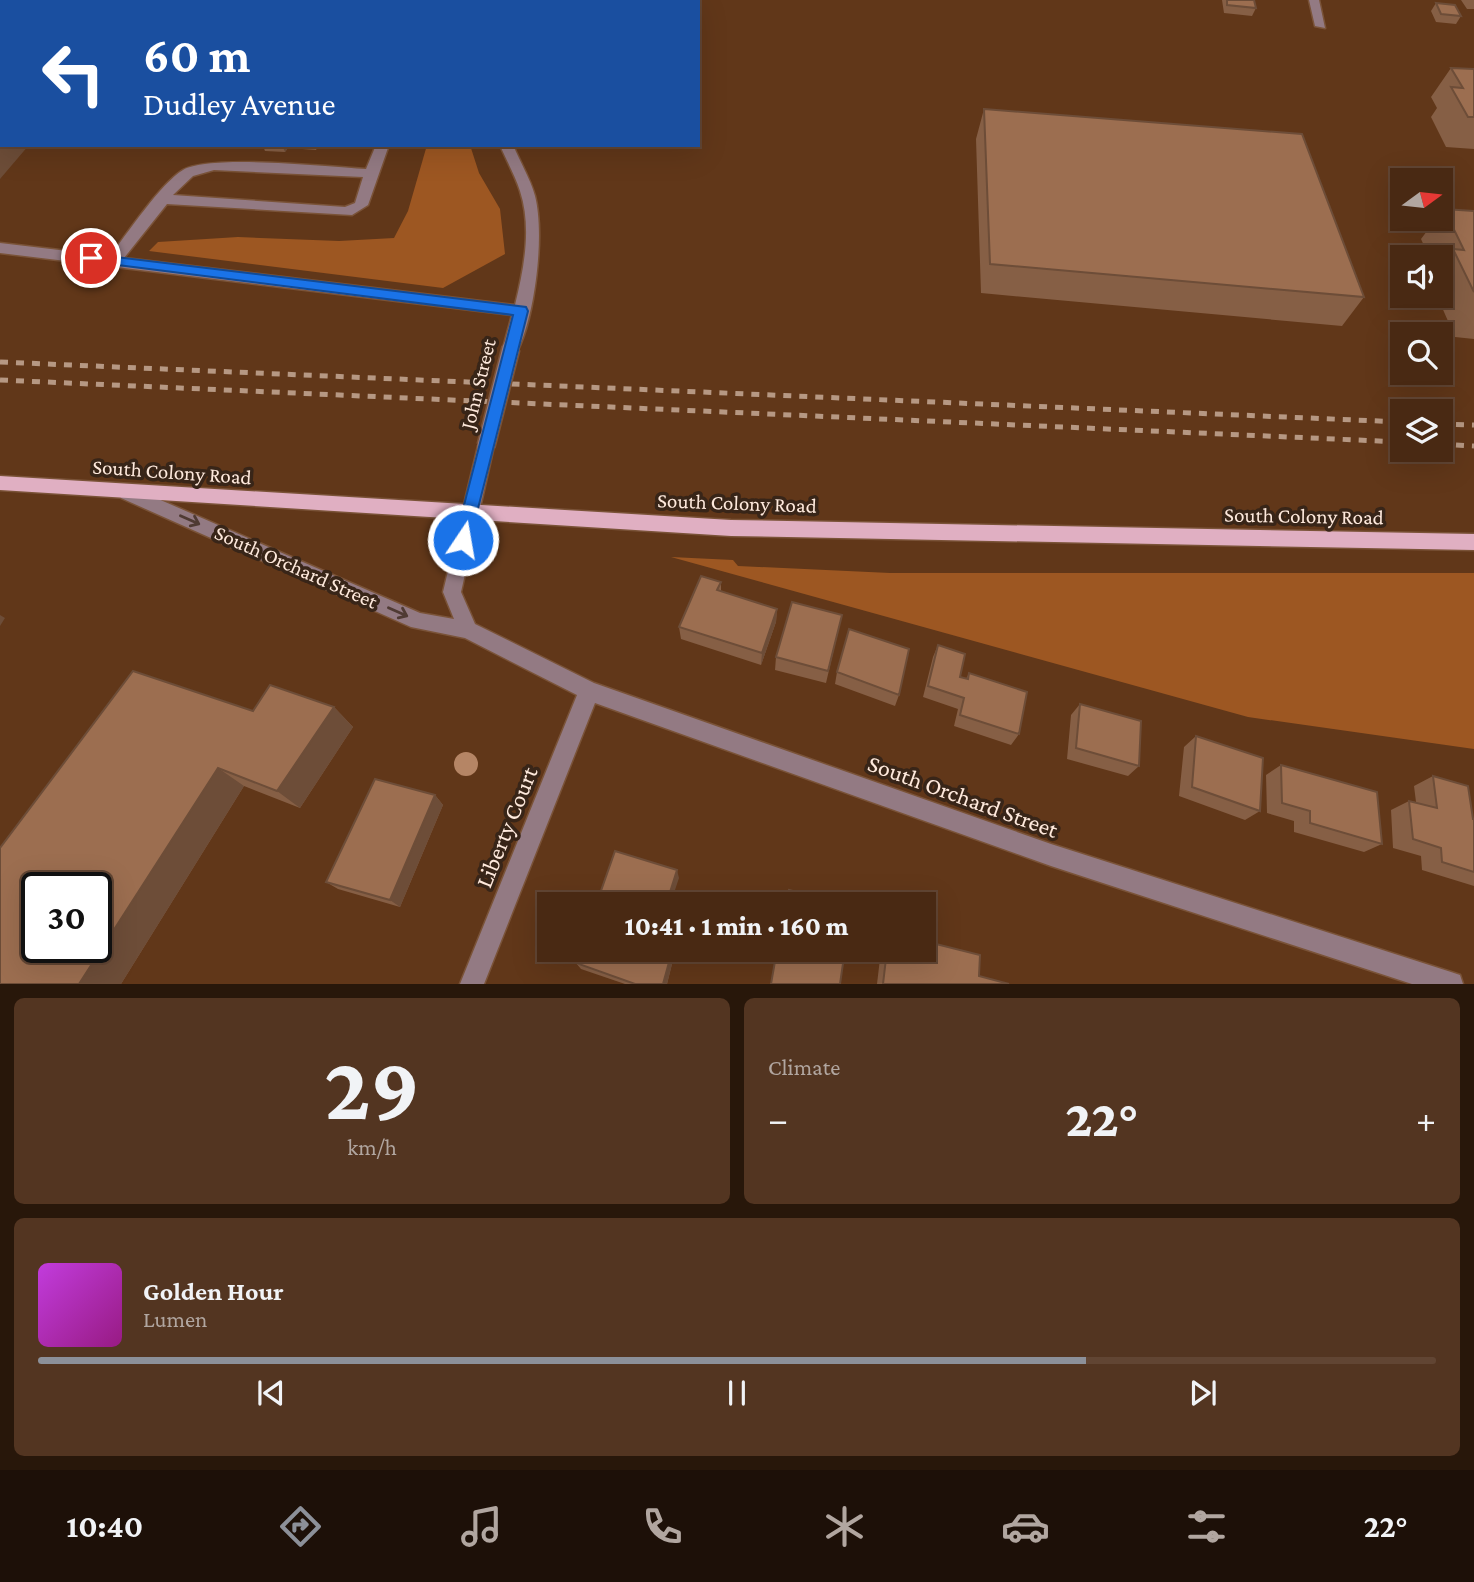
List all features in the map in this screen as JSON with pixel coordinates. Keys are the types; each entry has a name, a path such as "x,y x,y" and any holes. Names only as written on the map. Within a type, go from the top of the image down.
{"main road":[{"name":"South Colony Road","path":"0,483 127,493 731,528 1474,542"}],"street":[{"path":"1314,0 1321,26"},
{"path":"162,199 347,212 361,205 382,147"},
{"name":"John Street","path":"468,513 532,259 533,224 529,195 507,147"},
{"path":"114,261 162,199 188,173 214,166 371,173"},
{"path":"0,248 521,311"},
{"name":"South Orchard Street","path":"127,493 418,621 468,630 589,691 1051,855 1451,984"},
{"path":"468,513 452,592 468,630"},
{"name":"Liberty Court","path":"472,984 589,691"}],"shaded area":[{"path":"426,147 471,147 479,173 500,209 505,254 443,288 149,251 158,242 238,237 339,241 394,238 408,211"},
{"path":"671,557 733,560 738,566 890,573 1474,573 1474,749 1248,717"}],"building":[{"path":"1227,0 1254,0 1256,8 1227,5"},
{"path":"1436,3 1455,5 1461,16 1441,14"},
{"path":"1451,68 1474,69 1474,117 1468,117 1451,87 1463,88"},
{"path":"984,109 1302,134 1364,297 990,264"},
{"path":"1453,210 1474,211 1474,292 1453,249 1464,250 1453,227"},
{"path":"701,576 721,582 717,590 777,609 762,653 679,627"},
{"path":"792,602 842,615 828,671 776,657"},
{"path":"849,629 909,649 899,695 837,672"},
{"path":"938,645 965,654 960,677 968,679 969,673 1027,692 1019,734 960,715 964,698 928,686"},
{"path":"133,671 253,711 270,685 334,707 277,791 218,768 112,933 112,872 21,872 21,963 93,963 79,984 0,984 0,848"},
{"path":"1080,704 1141,721 1139,766 1076,748"},
{"path":"1196,736 1263,758 1260,811 1192,787"},
{"path":"1281,765 1377,792 1382,844 1310,823 1310,811 1282,803"},
{"path":"1433,776 1468,786 1474,819 1474,872 1442,862 1441,848 1413,839 1409,801 1437,808"},
{"path":"375,779 435,795 390,900 326,882"},
{"path":"615,851 677,870 670,892 601,892"},
{"path":"936,944 980,955 979,976 1009,984 883,984 886,962 936,962"},
{"path":"669,962 663,984 635,984 576,963"},
{"path":"775,962 843,962 840,984 771,984"}],"railway":[{"path":"0,362 1390,421"},
{"path":"0,380 1390,441"},
{"path":"1453,424 1474,425"},
{"path":"1453,445 1474,446"}],"route":[{"path":"91,258 521,311 463,540"}]}
